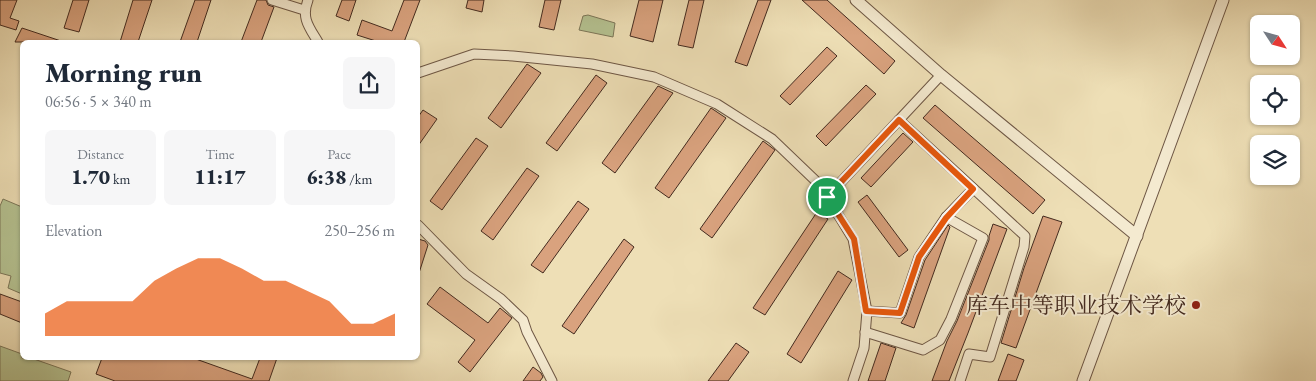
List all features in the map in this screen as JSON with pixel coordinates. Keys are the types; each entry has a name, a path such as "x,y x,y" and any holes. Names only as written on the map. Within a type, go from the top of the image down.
{"street":[{"path":"272,0 304,10"},
{"path":"308,0 304,10 307,24 317,40"},
{"path":"856,0 941,75 1137,236"},
{"path":"1083,381 1222,0"},
{"path":"420,71 474,54 592,64 654,77 717,104 772,139 820,185 854,239 866,311 864,348 853,381"},
{"path":"827,197 941,75"},
{"path":"899,120 1025,236 1024,248 990,357 969,354 960,381"},
{"path":"866,311 900,313 919,257 946,218 973,189"},
{"path":"865,332 923,350 940,340 951,319 983,238 946,218"},
{"path":"420,226 466,274 501,299 522,320 552,381"}],"green space":[{"path":"588,15 615,23 613,37 579,30 583,16"},
{"path":"3,199 20,206 20,293 8,288 11,276 0,273 0,206"},
{"path":"0,346 20,353 20,360 37,360 71,372 68,381 0,381"}],"building":[{"path":"0,0 17,0 10,18 19,21 16,30 0,25"},
{"path":"73,0 89,0 79,32 64,28"},
{"path":"133,0 152,0 139,40 121,40"},
{"path":"195,0 211,0 198,40 181,40"},
{"path":"257,0 266,0 268,5 274,7 262,40 242,40"},
{"path":"342,0 356,0 349,21 336,16"},
{"path":"404,0 420,0 405,40 373,40 357,35 362,20 392,31"},
{"path":"468,0 484,0 482,12 466,8"},
{"path":"545,0 561,0 554,30 539,27"},
{"path":"639,0 663,0 653,42 630,36"},
{"path":"689,0 704,0 693,48 678,45"},
{"path":"758,0 771,0 747,66 735,62"},
{"path":"802,0 827,0 895,61 884,74"},
{"path":"22,28 58,40 20,40 20,42 15,42"},
{"path":"827,47 837,56 790,105 780,96"},
{"path":"527,64 541,73 501,128 488,118"},
{"path":"596,75 607,83 557,151 546,143"},
{"path":"866,85 876,94 826,146 816,136"},
{"path":"658,86 673,93 615,173 602,163"},
{"path":"935,105 1045,200 1033,214 923,118"},
{"path":"711,108 726,118 669,198 655,188"},
{"path":"423,110 437,119 420,143 420,114"},
{"path":"903,133 913,142 871,187 861,178"},
{"path":"476,138 488,146 442,210 430,201"},
{"path":"763,141 775,150 712,238 700,229"},
{"path":"527,168 539,176 493,240 481,231"},
{"path":"867,195 908,250 899,257 858,202"},
{"path":"578,201 589,209 543,273 531,265"},
{"path":"817,212 828,219 765,315 753,308"},
{"path":"1043,216 1062,222 1016,348 1001,343 1024,268"},
{"path":"993,224 1007,229 968,333 949,381 932,381 989,240"},
{"path":"948,225 950,227 914,328 901,323 906,315 925,260"},
{"path":"624,239 634,247 574,334 562,326"},
{"path":"420,240 425,241 428,245 420,270"},
{"path":"838,271 852,280 801,363 787,354"},
{"path":"440,287 488,323 500,308 512,318 470,372 458,362 475,340 427,304"},
{"path":"0,294 20,301 20,322 0,314"},
{"path":"736,343 749,352 728,381 708,381"},
{"path":"881,343 896,348 885,381 868,381"},
{"path":"1008,354 1024,360 1016,381 998,381"},
{"path":"101,360 199,360 252,379 259,360 276,360 269,381 115,381 96,374"},
{"path":"533,367 543,377 540,381 523,381"}],"place":[{"name":"库车中等职业技术学校","path":"1196,305"}],"route":[{"path":"899,120 973,189 946,218 919,257 900,313 866,311 854,239 827,197 899,120"}]}
